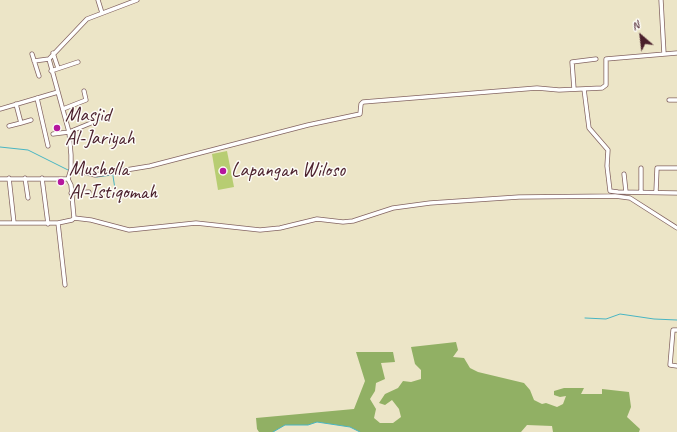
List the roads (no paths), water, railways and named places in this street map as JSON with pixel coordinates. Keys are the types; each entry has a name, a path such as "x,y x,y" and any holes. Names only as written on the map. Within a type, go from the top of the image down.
{"street":[{"path":"98,0 102,14"},
{"path":"74,218 70,183 68,179 71,169 69,132 51,71 49,59 53,53 84,22 137,0"},
{"path":"661,0 664,54"},
{"path":"53,53 58,68"},
{"path":"71,169 95,175 150,166 294,129 360,114 361,104 363,102 537,88 559,90 605,87 606,59 677,53"},
{"path":"32,54 39,76"},
{"path":"34,61 49,59"},
{"path":"574,89 572,62 596,59"},
{"path":"51,71 78,62"},
{"path":"584,89 589,128 608,150 607,166 610,189 612,192 677,193"},
{"path":"63,109 86,100 84,91"},
{"path":"0,108 58,92"},
{"path":"37,98 48,146"},
{"path":"669,100 677,100"},
{"path":"16,104 21,122"},
{"path":"9,126 31,120"},
{"path":"53,134 69,132 91,122"},
{"path":"641,168 641,192"},
{"path":"656,192 657,168 677,168"},
{"path":"624,174 626,192"},
{"path":"9,178 14,224"},
{"path":"25,178 28,198"},
{"path":"42,178 48,224"},
{"path":"0,179 68,179"},
{"path":"71,193 89,192"},
{"path":"0,223 48,224 72,220 74,218 91,220 129,230 196,223 260,230 280,228 316,219 343,222 353,221 402,206 435,202 519,197 615,196 630,198 677,228"},
{"path":"58,223 65,285"},
{"path":"677,330 674,330 670,365 677,366"}],"waterway":[{"path":"85,127 103,119"},
{"path":"71,134 72,141"},
{"path":"0,147 28,150 68,170"},
{"path":"74,172 97,177 126,173"},
{"path":"113,176 115,189"},
{"path":"585,318 606,319 620,314 654,319 677,320"},
{"path":"273,432 285,425 308,425 317,422 350,427 360,432"}],"place":[{"name":"Masjid Al-Jariyah","path":"57,128"},
{"name":"Lapangan Wiloso","path":"223,171"},
{"name":"Musholla Al-Istiqomah","path":"61,182"}]}
